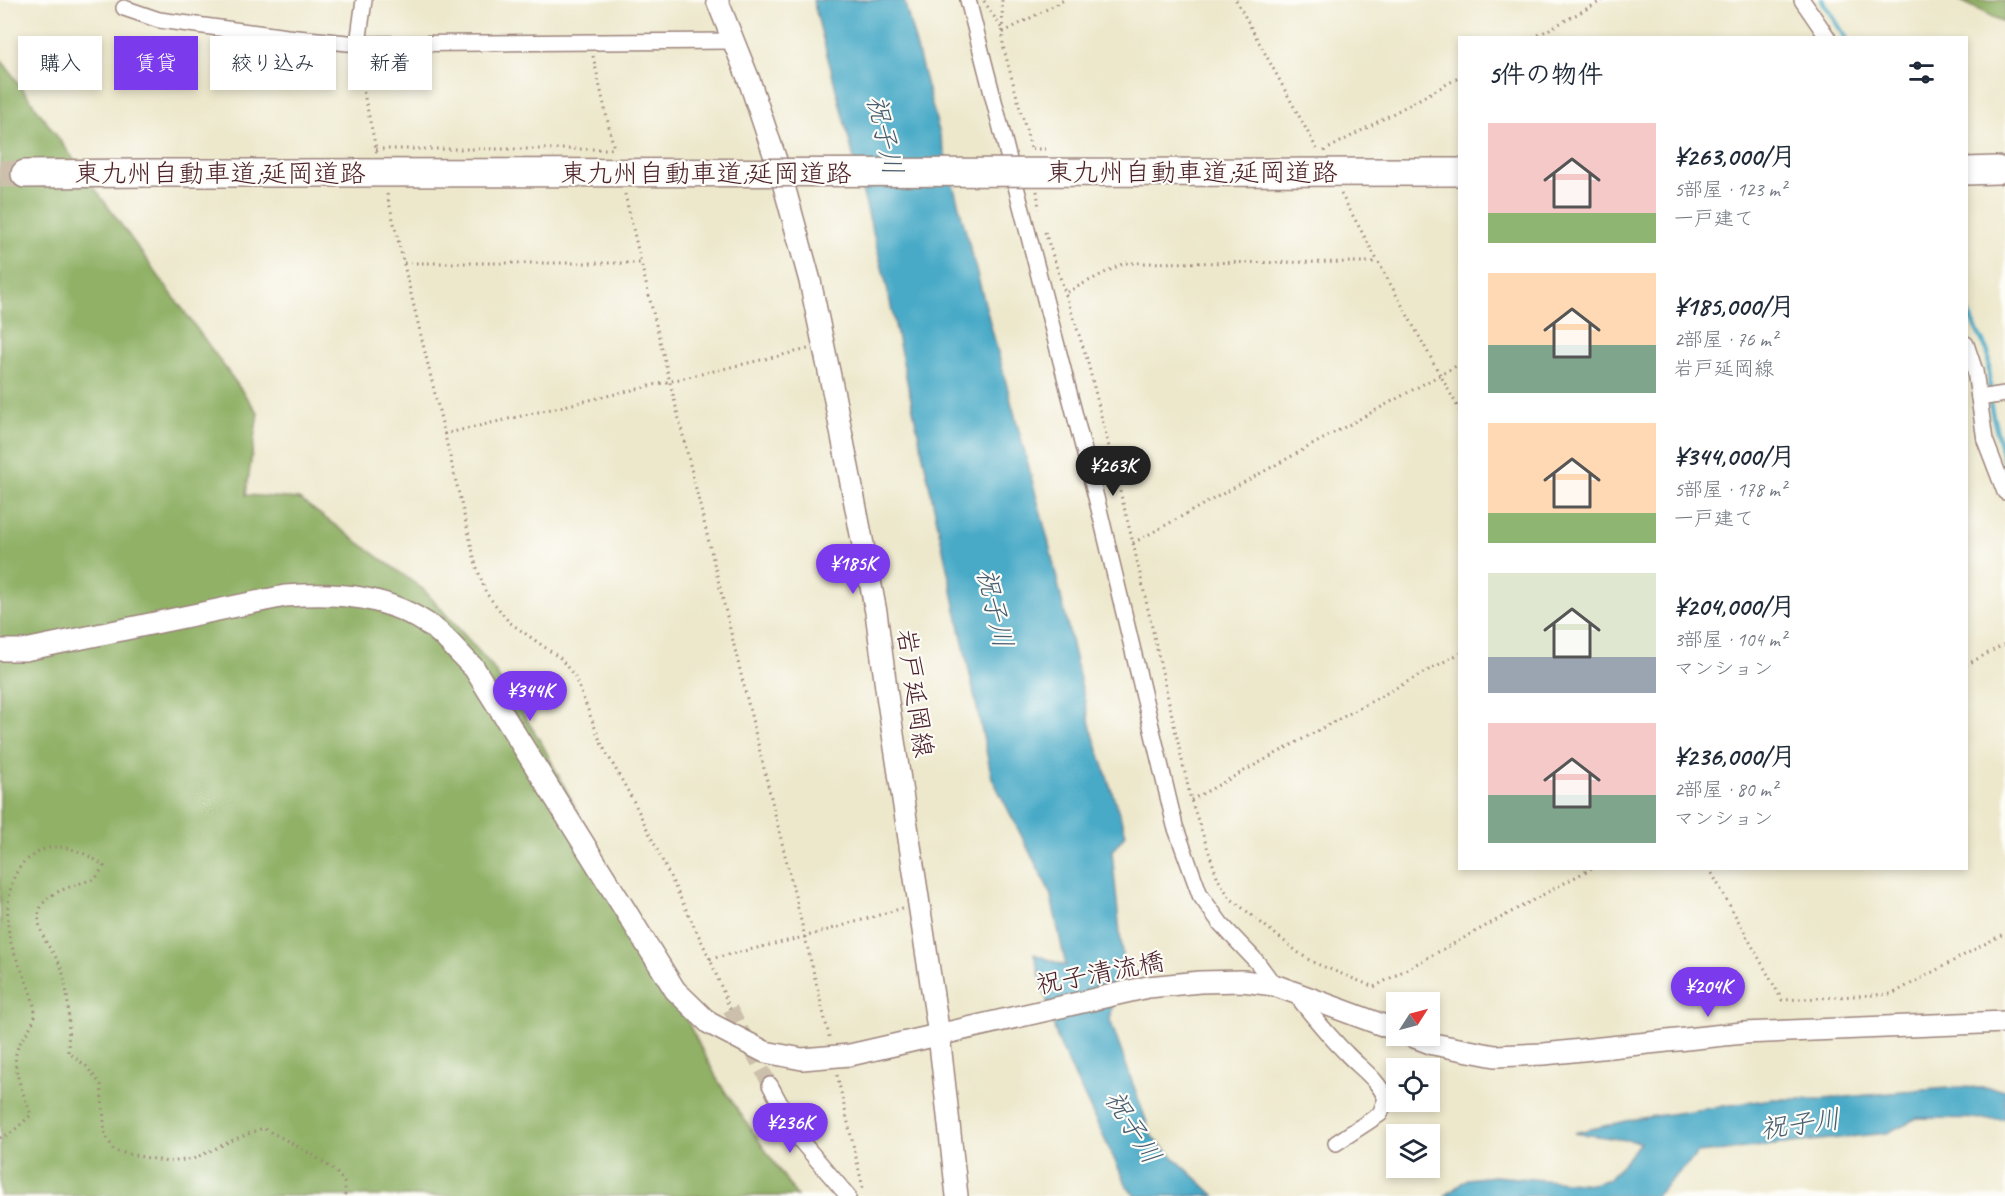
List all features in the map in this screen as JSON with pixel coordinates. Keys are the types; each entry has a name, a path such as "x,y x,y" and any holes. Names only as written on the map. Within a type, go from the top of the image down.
{"highway":[{"path":"1968,171 1996,170"},
{"name":"東九州自動車道;延岡道路","path":"25,174 1458,172"}],"street":[{"path":"356,36 364,0"},
{"name":"岩戸延岡線","path":"717,0 781,175 810,281 824,345 876,612 939,1035 957,1196"},
{"path":"969,0 1102,520 1175,826 1200,895 1221,924 1381,1087 1386,1099 1380,1114 1336,1143"},
{"path":"1802,0 1827,36"},
{"path":"124,8 159,20 287,37 348,42"},
{"path":"432,43 732,41"},
{"path":"1968,350 1975,371 1992,396 1985,440 2005,492"},
{"name":"祝子清流橋","path":"0,650 25,650 285,596 322,593 382,601 402,610 435,630 474,669 675,990 709,1023 765,1052 802,1059 850,1055 1148,987 1200,982 1243,981 1284,988 1386,1026"},
{"path":"1440,1045 1495,1056 1544,1054 1743,1034 2005,1022"},
{"path":"770,1085 800,1140 848,1196"}],"path":[{"path":"983,0 1004,32"},
{"path":"1002,0 1003,46 1032,149 1033,160"},
{"path":"1004,32 1064,0"},
{"path":"1537,36 1603,0"},
{"path":"1319,153 1458,78"},
{"path":"364,90 379,160"},
{"path":"376,149 614,149"},
{"path":"385,183 476,565 486,593 509,622 560,658 575,677 600,743 634,802 710,959 730,1009"},
{"path":"1036,183 1040,216"},
{"path":"1043,227 1087,359 1133,543 1191,800 1218,879 1230,898 1312,962 1374,987 1588,870"},
{"path":"1066,292 1124,263 1378,262"},
{"path":"404,263 641,263 830,1042"},
{"path":"444,434 824,345"},
{"path":"1133,543 1458,365"},
{"path":"1440,374 1458,407"},
{"path":"1968,664 2005,644"},
{"path":"1191,800 1458,654"},
{"path":"0,1138 10,1134 31,1115 17,1074 16,1052 36,1016 32,998 10,939 7,912 11,887 22,864 45,848 73,849 88,855 104,866 96,878 54,893 46,899 41,906 38,922 61,966 68,991 70,1010 68,1052 86,1066 101,1085 105,1133 114,1151 168,1162 194,1159 263,1128 312,1155 342,1178 346,1186 345,1196"},
{"path":"1710,870 1782,1000 1892,994 2005,933"},
{"path":"710,959 804,937 919,904"},
{"path":"836,1070 864,1194"}],"green space":[{"path":"1959,0 2005,0 2005,23"},
{"path":"0,58 18,83 18,90 23,90 258,413 246,495 299,499 424,590 491,665 541,742 720,1084 797,1196 0,1196"}],"water":[{"name":"祝子川","path":"813,0 904,0 1048,540 1091,728 1126,834 1112,851 1122,954 1110,1020 1152,1137 1215,1196 1135,1196 1127,1186 1058,1041 1034,954 1066,966 1050,892 992,778 886,283"},
{"name":"祝子川","path":"1959,1087 2005,1089 2005,1119 1917,1118 1887,1133 1698,1153 1656,1196 1445,1196 1467,1179 1494,1176 1592,1184 1609,1179 1641,1142 1574,1133 1635,1119 1772,1099 1823,1099"}],"waterway":[{"path":"1822,0 1845,36"},
{"path":"1968,313 1988,352 1991,408 2005,465"}],"tunnel":[{"path":"0,174 25,174"},
{"path":"730,1009 770,1085"}]}
